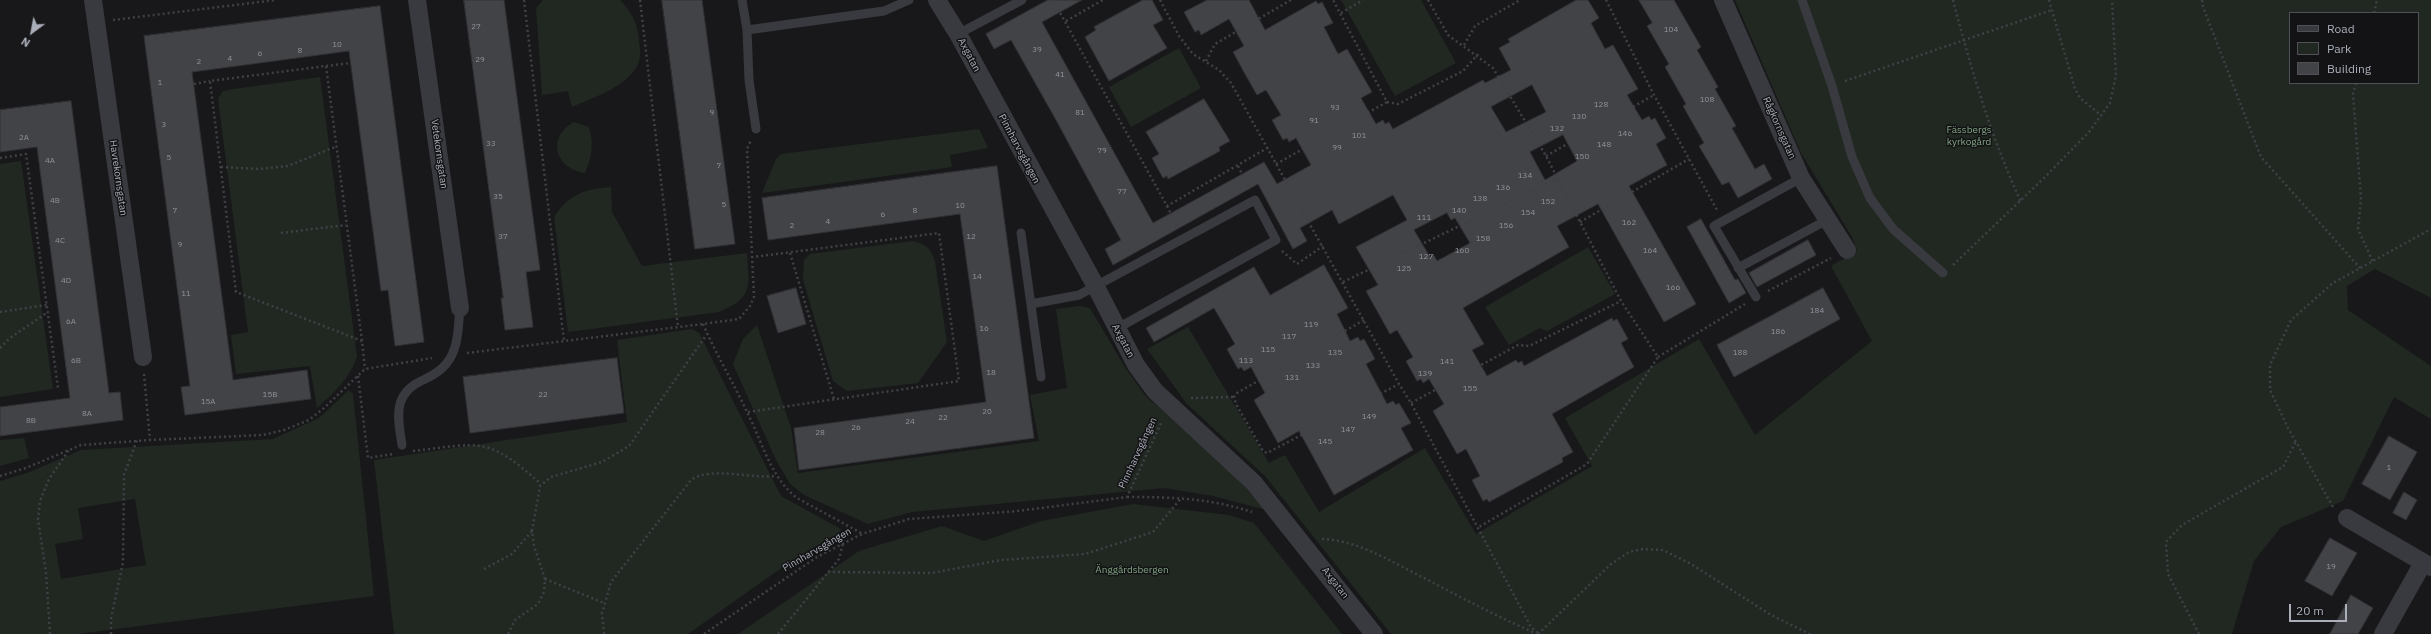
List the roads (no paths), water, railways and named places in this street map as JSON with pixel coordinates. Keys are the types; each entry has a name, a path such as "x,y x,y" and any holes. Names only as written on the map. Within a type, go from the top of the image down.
{"street":[{"name":"Havrekornsgatan","path":"93,0 143,357"},
{"name":"Vetekornsgatan","path":"417,0 460,308"},
{"name":"Axgatan","path":"937,0 958,34 1095,285 1116,329 1145,379 1168,412 1254,483 1300,538 1374,634"},
{"name":"Rågkornsgatan","path":"1723,0 1801,178 1847,250"},
{"path":"2347,518 2427,565 2383,634"}],"lane":[{"path":"742,0 746,30 749,80 756,129"},
{"path":"746,30 884,11 909,0"},
{"path":"958,34 1022,0"},
{"path":"1802,0 1832,86 1852,157 1870,198 1893,229 1943,273"},
{"path":"1756,297 1714,226 1801,178"},
{"path":"1031,304 1079,295 1255,200 1276,240 1116,329"},
{"path":"1738,268 1828,220"},
{"path":"1021,234 1041,377"},
{"path":"400,449 398,415 400,404 410,387 429,378 447,364 457,340 460,308"}],"park label":[{"name":"Fässbergs kyrkogård","path":"1969,136"},
{"name":"Änggårdsbergen","path":"1132,570"}]}
